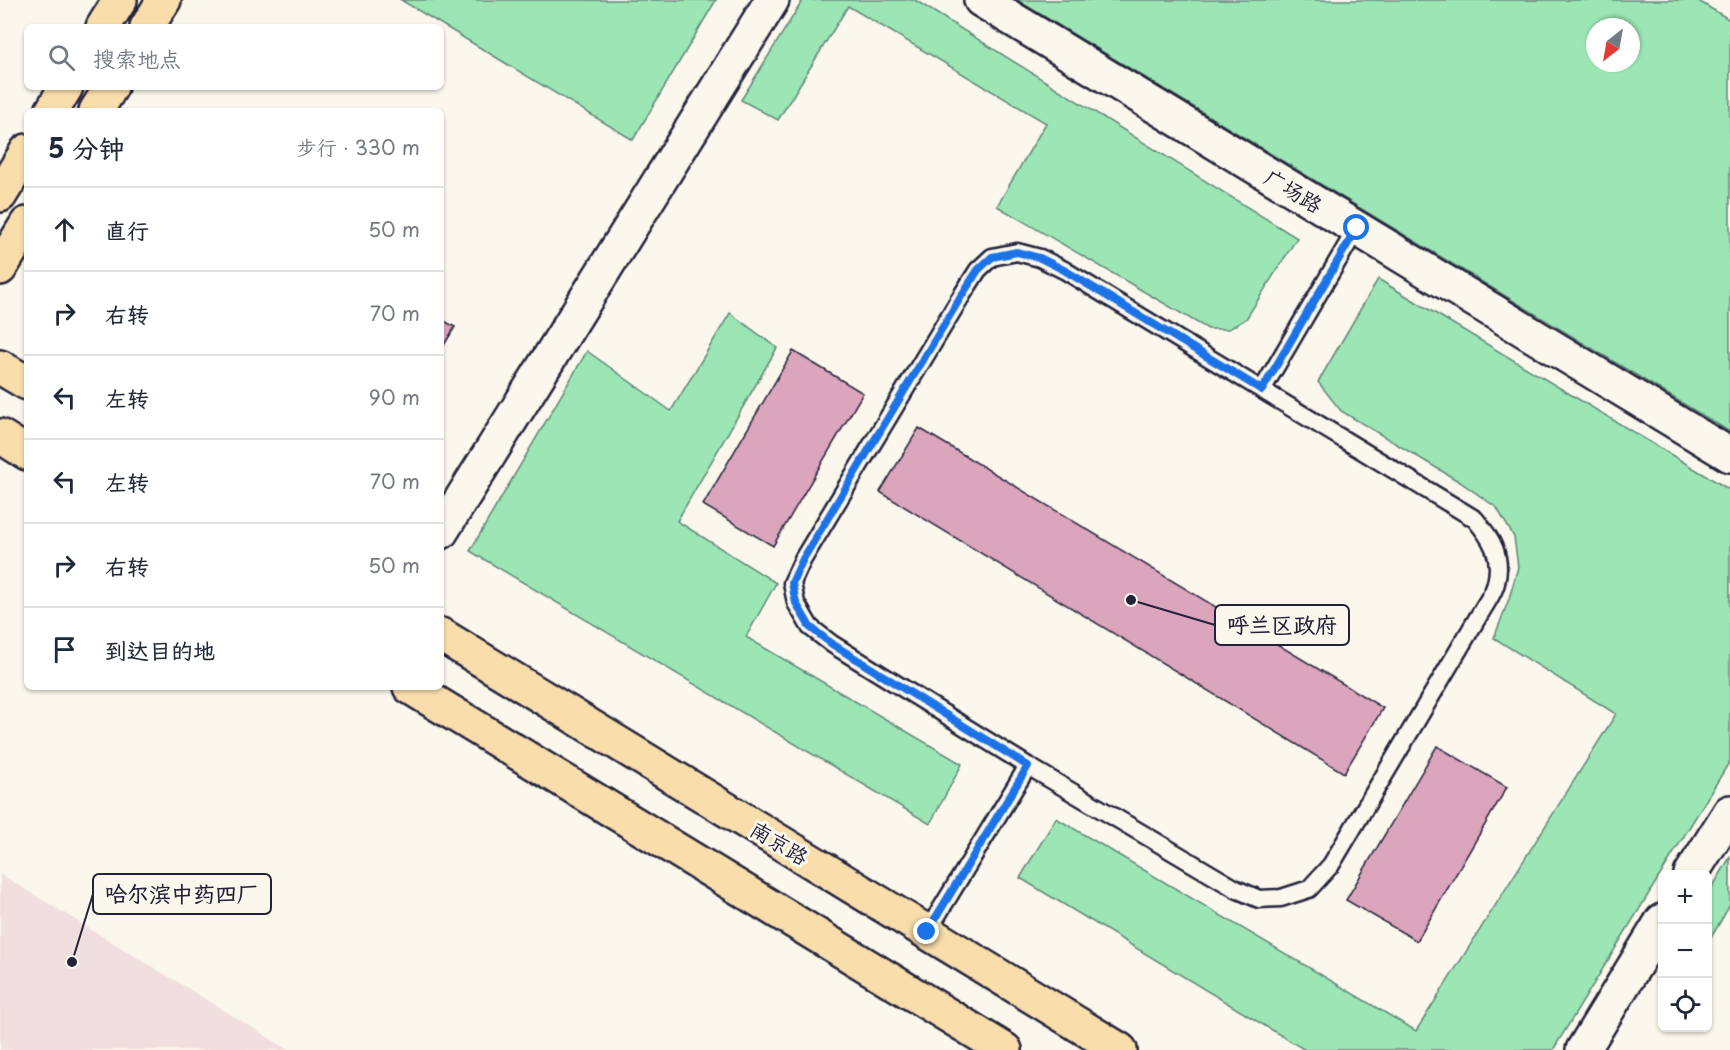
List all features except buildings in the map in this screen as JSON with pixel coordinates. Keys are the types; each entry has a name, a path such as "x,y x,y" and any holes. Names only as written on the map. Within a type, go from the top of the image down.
{"main road":[{"path":"105,24 120,0"},
{"path":"149,24 164,0"},
{"path":"54,108 64,90"},
{"path":"98,108 109,90"},
{"path":"0,195 24,156"},
{"path":"0,268 24,229"},
{"path":"0,367 24,381"},
{"path":"0,436 24,451"},
{"name":"南京路","path":"444,637 1119,1050"},
{"path":"415,690 1005,1050"}],"street":[{"path":"444,527 772,0"},
{"name":"广场路","path":"981,0 1730,455"},
{"path":"1694,870 1730,812"},
{"path":"1583,1050 1660,924"}],"lane":[{"path":"1262,390 1357,228"},
{"path":"1017,252 1040,258 1064,270 1475,519 1491,539 1498,561 1496,584 1331,865 1309,889 1281,898 1258,899 1236,889 1028,766 824,639 810,627 796,603 792,583 803,559 962,295 978,270 992,257 1017,252"},
{"path":"927,932 1028,766"}],"shaded area":[{"path":"0,874 289,1050 0,1050"}],"green space":[{"path":"401,0 716,0 633,140"},
{"path":"803,0 915,0 1297,238 1246,319 1229,329 1208,329 997,206 1046,123 848,6 778,120 741,100"},
{"path":"1017,0 1697,0 1730,20 1730,432"},
{"path":"1378,279 1730,490 1730,761 1663,870 1658,870 1658,879 1553,1050 1305,1050 1020,878 1056,818 1416,1031 1616,714 1494,638 1518,567 1514,537 1497,508 1460,482 1341,411 1318,382"},
{"path":"730,313 777,348 677,521 776,583 746,637 962,764 930,824 470,551 587,351 671,411"},
{"path":"1730,857 1730,905 1712,936 1712,924 1712,888"}],"place":[{"name":"呼兰区政府","path":"1131,600"},
{"name":"哈尔滨中药四厂","path":"72,962"}],"route":[{"path":"927,932 1028,766 832,644 810,627 796,603 792,583 803,559 962,295 978,270 992,257 1017,252 1040,258 1064,270 1262,390 1357,228"}]}
